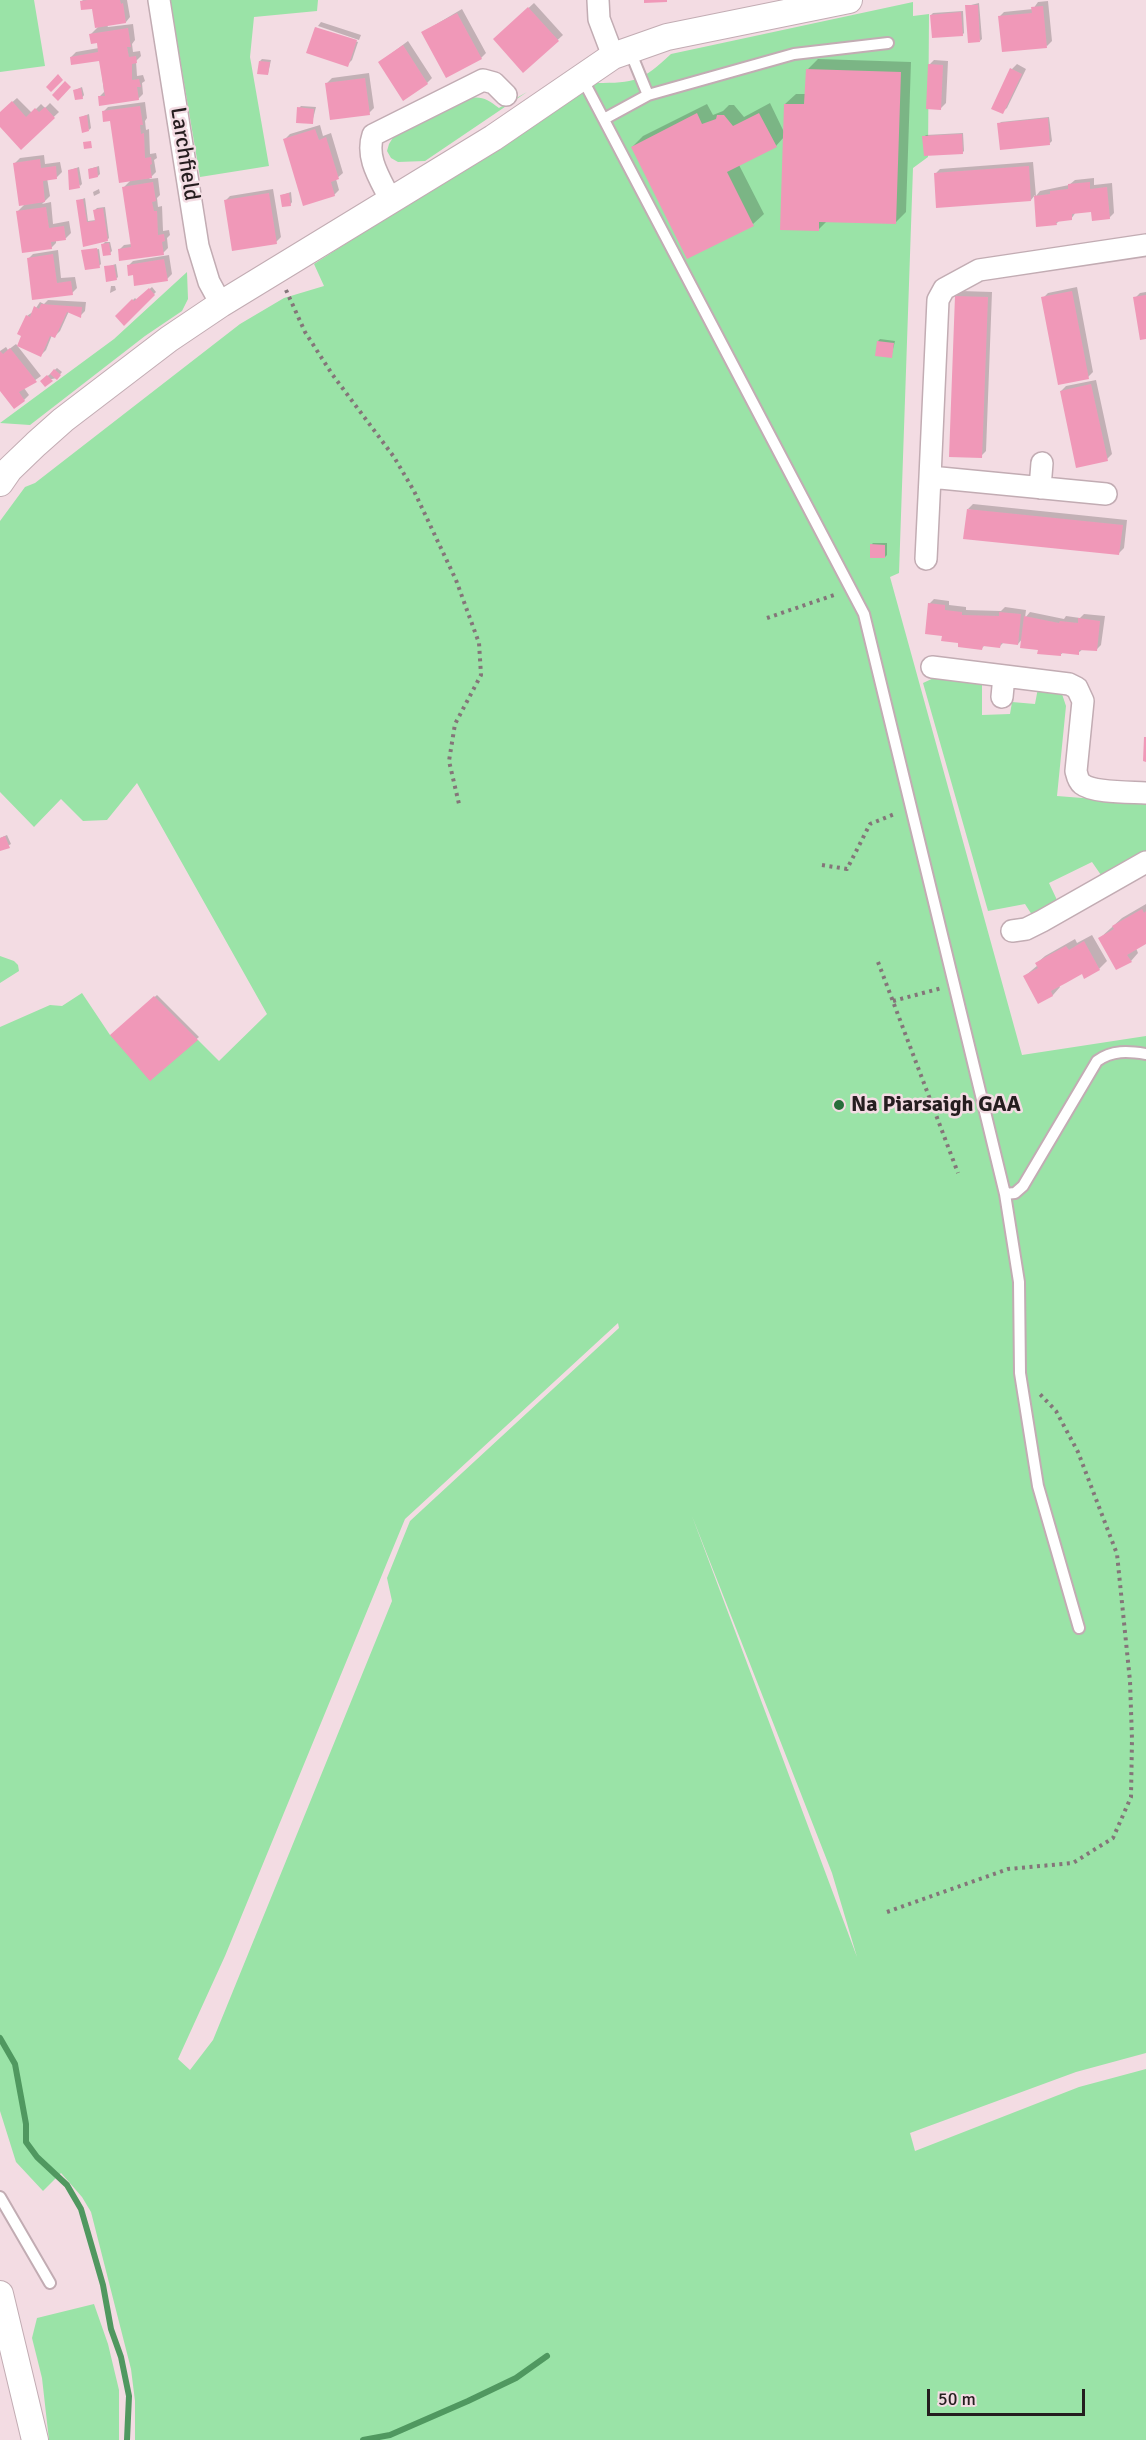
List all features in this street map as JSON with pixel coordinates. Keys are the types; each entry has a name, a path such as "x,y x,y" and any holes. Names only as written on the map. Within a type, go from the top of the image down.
{"street":[{"name":"Larchfield","path":"159,0 198,246 209,282 221,304"},
{"path":"598,0 599,19 621,53"},
{"path":"3,471 63,420 169,339 221,304 493,138 621,53 667,37 849,0"},
{"path":"391,201 370,157 373,135 483,80 494,83 506,95"},
{"path":"926,559 938,307 944,290 972,272 987,267 1146,245"},
{"path":"1040,488 1042,463"},
{"path":"930,477 1106,494"},
{"path":"932,667 1003,687 1069,684 1077,688 1083,701 1076,771 1078,779 1083,785 1094,789 1146,793"},
{"path":"1012,931 1026,929 1146,862"},
{"path":"0,2295 35,2440"}],"lane":[{"path":"604,119 648,95 794,54 888,42"},
{"path":"621,53 648,95"},
{"path":"582,78 864,614 952,986 1005,1194 1019,1282 1020,1373 1038,1486 1079,1628"},
{"path":"1005,1194 1015,1193 1023,1186 1097,1061 1106,1055 1123,1052 1146,1054"},
{"path":"0,2197 50,2283"}],"path":[{"path":"277,270 305,332 332,374 394,457 414,491 456,580 479,643 481,675 455,724 449,761 459,804"},
{"path":"767,618 852,590"},
{"path":"822,865 847,869 870,824 910,807"},
{"path":"878,962 958,1173"},
{"path":"893,1001 952,986"},
{"path":"887,1912 1008,1869 1073,1863 1113,1838 1131,1797 1130,1681 1117,1554 1078,1452 1056,1411 1020,1373"}],"green space":[{"path":"0,0 34,0 45,66 0,72"},
{"path":"170,0 318,0 317,11 254,17 250,57 269,166 200,177"},
{"path":"913,2 913,16 929,14 928,157 913,168 899,573 890,577 1022,1055 1146,1036 1146,2053 1076,2072 910,2133 915,2151 1079,2087 1146,2069 1146,2440 135,2440 135,2401 131,2369 91,2212 82,2197 61,2173 43,2191 16,2162 0,2111 0,1027 50,1005 62,1006 82,993 110,1035 198,1040 219,1061 267,1014 137,783 107,820 83,821 61,799 34,827 0,792 0,521 25,487 35,483 240,324 284,298 324,286 314,264 596,83 637,79 653,70 671,54","holes":["618,1323 619,1328 410,1521 387,1578 392,1601 213,2040 190,2070 178,2059 225,1956 405,1519","692,1516 832,1873 857,1957"]},
{"path":"527,92 425,161 398,162 391,158 387,151 394,136 466,99 476,97 484,99 499,108"},
{"path":"187,272 188,299 182,311 145,336 30,425 0,423 114,339"},
{"path":"938,676 982,682 982,715 1010,714 1012,702 1035,704 1038,688 1062,694 1066,706 1057,796 1146,803 1146,851 1101,875 1092,862 1049,883 1057,900 1032,915 1025,904 988,911 923,683"},
{"path":"0,956 14,961 19,971 0,983"},
{"path":"94,2304 108,2344 119,2390 119,2440 49,2440 42,2378 32,2338 37,2318"}],"building":[{"path":"120,0 121,4 123,3 126,23 95,28 92,9 81,10 80,1"},
{"path":"644,0 667,0 667,2 644,3"},
{"path":"965,5 978,5 980,42 968,43"},
{"path":"1043,6 1047,48 1002,52 998,16 1032,13 1031,7"},
{"path":"528,7 559,41 523,73 493,39"},
{"path":"961,12 963,36 932,38 930,15"},
{"path":"457,13 482,59 446,78 421,32"},
{"path":"315,27 357,40 348,67 306,53"},
{"path":"128,28 131,47 127,47 129,57 136,56 137,63 132,64 132,80 139,79 141,87 137,87 139,100 99,106 98,96 105,96 99,61 71,65 70,57 98,52 97,43 91,44 89,34"},
{"path":"403,45 428,84 403,101 378,62"},
{"path":"259,61 270,62 268,75 257,74"},
{"path":"928,64 943,65 941,110 926,109"},
{"path":"1010,68 1022,74 1003,114 991,109"},
{"path":"806,69 901,72 896,224 819,222 819,231 780,230 784,104 804,104"},
{"path":"58,74 63,80 51,92 46,87"},
{"path":"365,78 370,115 330,120 325,83"},
{"path":"65,81 71,87 58,101 52,95"},
{"path":"81,88 83,99 75,100 73,90"},
{"path":"12,101 26,117 35,108 39,112 45,107 55,118 21,150 0,127 0,112"},
{"path":"140,106 143,125 140,125 141,134 144,133 145,158 151,157 152,178 119,183 110,121 103,122 102,111"},
{"path":"297,107 314,109 313,124 296,123"},
{"path":"697,113 702,124 716,119 717,115 724,115 733,126 759,113 777,147 727,172 754,226 687,259 631,147"},
{"path":"87,115 89,131 82,133 79,117"},
{"path":"1048,118 1050,145 1000,150 997,123"},
{"path":"315,129 319,140 326,137 339,179 331,182 335,196 303,206 283,139"},
{"path":"962,134 963,154 924,156 922,136"},
{"path":"91,141 92,148 84,149 83,142"},
{"path":"40,159 41,168 56,166 57,179 43,181 45,202 19,206 13,163"},
{"path":"1029,166 1031,201 936,208 934,173"},
{"path":"97,167 98,177 89,179 88,169"},
{"path":"77,168 80,188 69,190 68,170"},
{"path":"153,182 156,201 152,202 154,211 157,211 158,235 164,234 165,241 162,242 164,255 119,261 118,249 131,247 122,187"},
{"path":"1090,182 1090,189 1107,187 1110,219 1092,221 1091,212 1072,214 1072,220 1056,222 1057,225 1036,227 1034,196 1068,189 1068,184"},
{"path":"269,193 277,244 232,251 224,200"},
{"path":"289,193 291,206 282,207 280,195"},
{"path":"83,199 87,222 95,221 93,210 103,208 108,241 83,247 76,200"},
{"path":"46,207 49,228 64,226 66,240 51,242 52,249 22,253 16,211"},
{"path":"109,243 111,255 103,256 101,244"},
{"path":"97,248 100,268 85,270 81,250"},
{"path":"53,254 57,283 71,281 73,295 32,300 27,258"},
{"path":"164,259 168,281 134,286 133,275 128,276 127,265"},
{"path":"114,265 117,280 106,282 104,266"},
{"path":"149,288 155,295 124,326 115,316 132,299 134,301"},
{"path":"1072,291 1089,379 1058,385 1041,297"},
{"path":"1146,295 1146,339 1140,340 1133,297"},
{"path":"955,296 988,297 982,458 949,457"},
{"path":"41,304 82,307 81,318 67,312 55,338 50,336 41,357 17,346 21,336 17,334 26,315 30,317 34,306 39,309"},
{"path":"877,341 894,343 892,358 875,356"},
{"path":"10,348 37,382 19,392 25,401 14,409 0,391 0,351 3,354"},
{"path":"54,369 61,375 57,380 50,374"},
{"path":"47,375 53,381 45,387 40,381"},
{"path":"1091,384 1108,461 1076,468 1060,391"},
{"path":"967,509 1123,525 1119,555 963,539"},
{"path":"870,544 885,545 885,558 870,558"},
{"path":"928,603 945,605 945,610 962,612 962,615 999,616 999,612 1021,614 1018,645 1001,643 1000,648 983,646 982,650 958,647 958,643 941,641 942,636 925,634"},
{"path":"1024,616 1059,623 1060,621 1078,623 1078,618 1100,621 1097,651 1079,650 1079,655 1061,653 1061,656 1037,654 1038,650 1020,648"},
{"path":"1144,737 1146,737 1146,762 1143,761"},
{"path":"5,836 10,848 0,851 0,838"},
{"path":"1142,909 1144,913 1146,911 1146,944 1127,955 1132,962 1116,970 1098,938 1114,929 1112,926"},
{"path":"1084,941 1100,970 1084,979 1082,974 1051,991 1053,996 1038,1004 1023,976 1038,968 1035,963 1066,946 1069,950"},
{"path":"154,996 198,1040 150,1081 110,1035"}],"waterway":[{"path":"0,2038 15,2064 26,2124 26,2142 37,2157 67,2185 81,2209 103,2285 111,2329 121,2357 129,2396 127,2440"},
{"path":"363,2440 390,2435 468,2401 516,2378 547,2356"}],"place":[{"name":"Na Piarsaigh GAA","path":"839,1105"}]}
